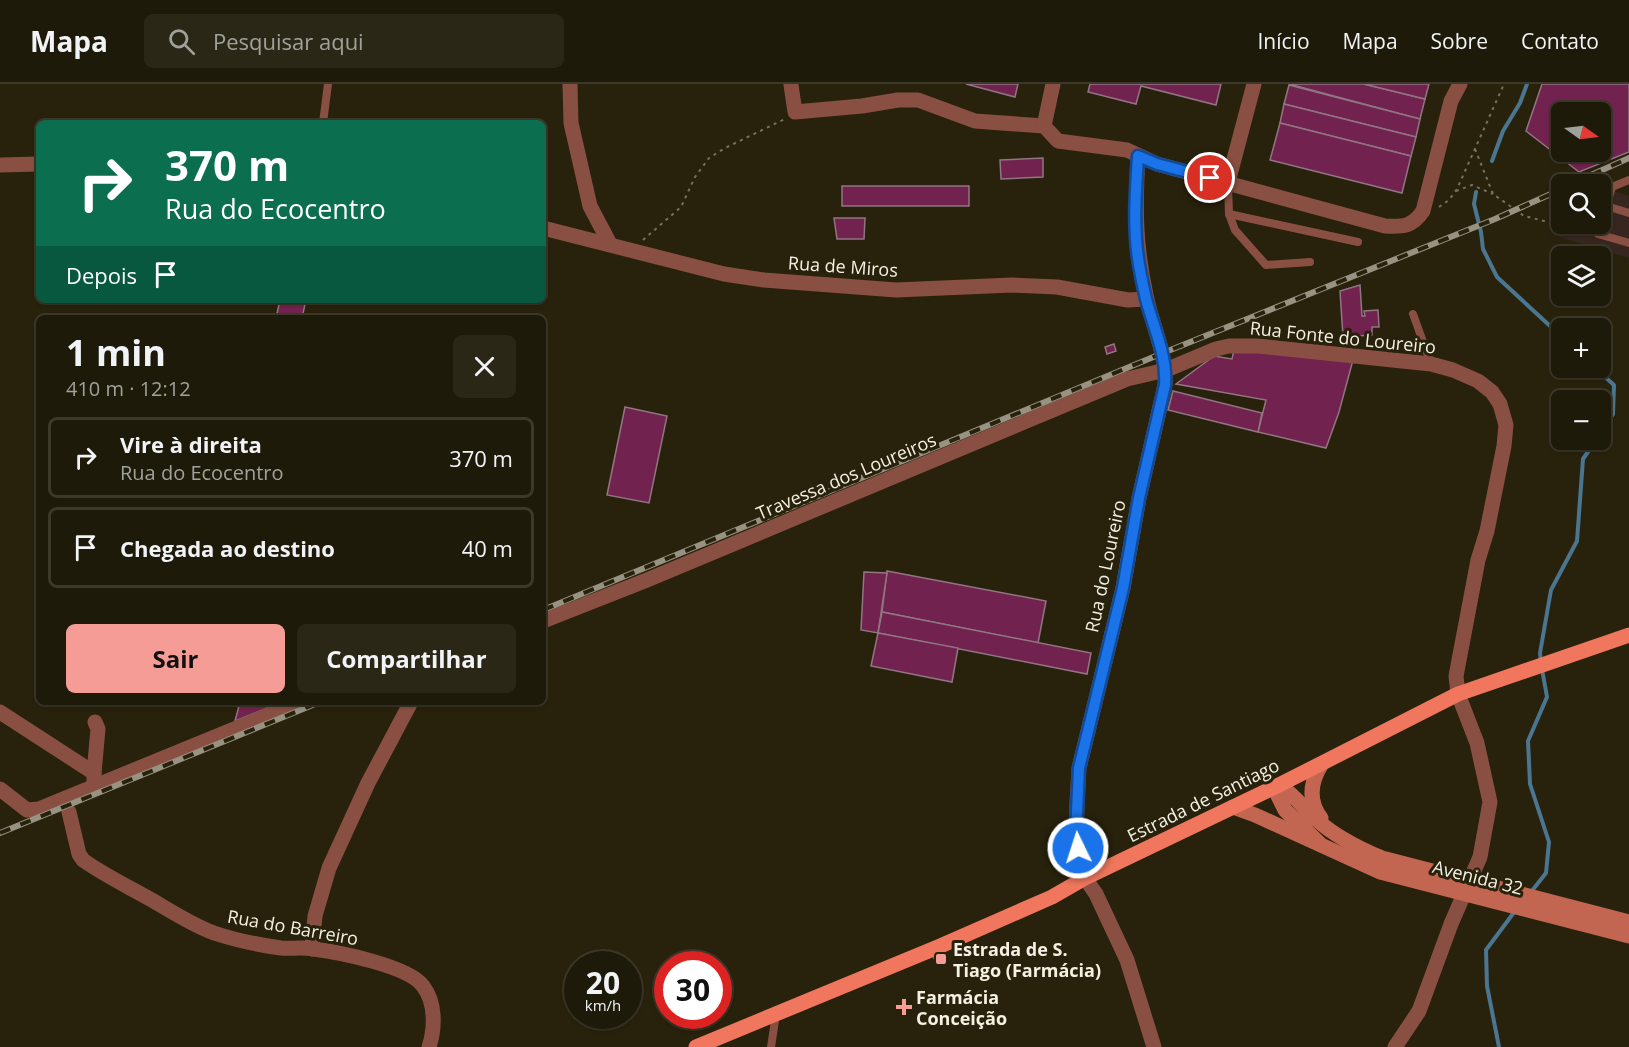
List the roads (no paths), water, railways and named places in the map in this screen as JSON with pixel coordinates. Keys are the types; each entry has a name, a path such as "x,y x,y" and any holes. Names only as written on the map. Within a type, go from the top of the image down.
{"main road":[{"name":"Estrada de Santiago","path":"696,1047 938,947 1052,897 1085,878 1321,765 1458,694 1629,635"},
{"name":"Avenida 32","path":"1321,765 1315,774 1311,790 1318,815 1333,832"},
{"name":"Avenida 32","path":"1279,785 1278,796 1285,810 1321,845"},
{"name":"Avenida 32","path":"1279,785 1294,796 1309,813 1356,847 1467,887 1484,899 1629,936"},
{"name":"Avenida 32","path":"1233,807 1380,872 1467,887 1497,888 1629,922"}],"street":[{"path":"570,84 571,123 590,206 610,244"},
{"path":"1044,126 1053,84"},
{"path":"1228,182 1254,84"},
{"path":"791,85 795,112 898,100 918,100 975,121 1044,126 1058,141 1127,150 1157,164 1385,226 1400,227 1416,222 1423,211 1451,101 1460,84"},
{"name":"Rua do Loureiro","path":"1138,156 1135,207 1137,245 1146,299 1166,370 1162,403 1139,498 1123,588 1079,768 1076,833 1080,863 1085,878 1096,894 1127,960 1154,1047"},
{"path":"0,165 36,164"},
{"name":"Rua de Miros","path":"546,229 724,274 764,280 896,290 1012,285 1057,286 1128,300 1146,299"},
{"name":"Rua Fonte do Loureiro","path":"1166,370 1216,349 1229,346 1258,346 1431,364 1453,370 1478,381 1492,392 1500,404 1506,425 1504,446 1487,531 1478,560 1456,676 1458,694"},
{"name":"Travessa dos Loureiros","path":"546,620 648,580 1127,379 1166,370"},
{"path":"1395,1047 1419,1011 1480,857 1490,802 1478,743 1458,694"},
{"path":"0,789 27,810 39,809 94,780 292,705"},
{"path":"312,949 315,916 329,868 368,783 409,705"},
{"path":"0,712 94,780"},
{"path":"94,723 98,729 94,780"},
{"name":"Rua do Barreiro","path":"69,812 79,854 83,860 213,932 282,948 312,949 374,962 404,971 414,977 423,984 432,1006 433,1021 429,1047"}],"lane":[{"path":"322,120 328,84"},
{"path":"1611,190 1612,187 1629,180"},
{"path":"1228,182 1228,214 1235,230 1266,265 1310,262"},
{"path":"1611,208 1629,213"},
{"path":"1228,214 1358,242"},
{"path":"1598,234 1629,243"},
{"path":"1413,314 1431,364"},
{"path":"771,1047 776,1014"}],"waterway":[{"path":"1492,161 1503,131 1520,103 1527,84"},
{"path":"1476,192 1474,204 1483,249 1497,277 1551,327"},
{"path":"1606,378 1614,385 1611,417"},
{"path":"1541,662 1540,653 1551,590 1577,541 1583,459 1589,450"},
{"path":"1531,892 1546,873 1549,842 1530,784 1528,741 1547,697 1542,669"},
{"path":"1499,1047 1487,986 1486,950 1515,911"}],"railway":[{"path":"1593,174 1629,158"},
{"path":"546,609 1163,353 1495,219 1551,194"},
{"path":"0,833 313,705"}],"place":[{"name":"Estrada de S. Tiago (Farmácia)","path":"941,959"},
{"name":"Farmácia Conceição","path":"904,1007"}]}
